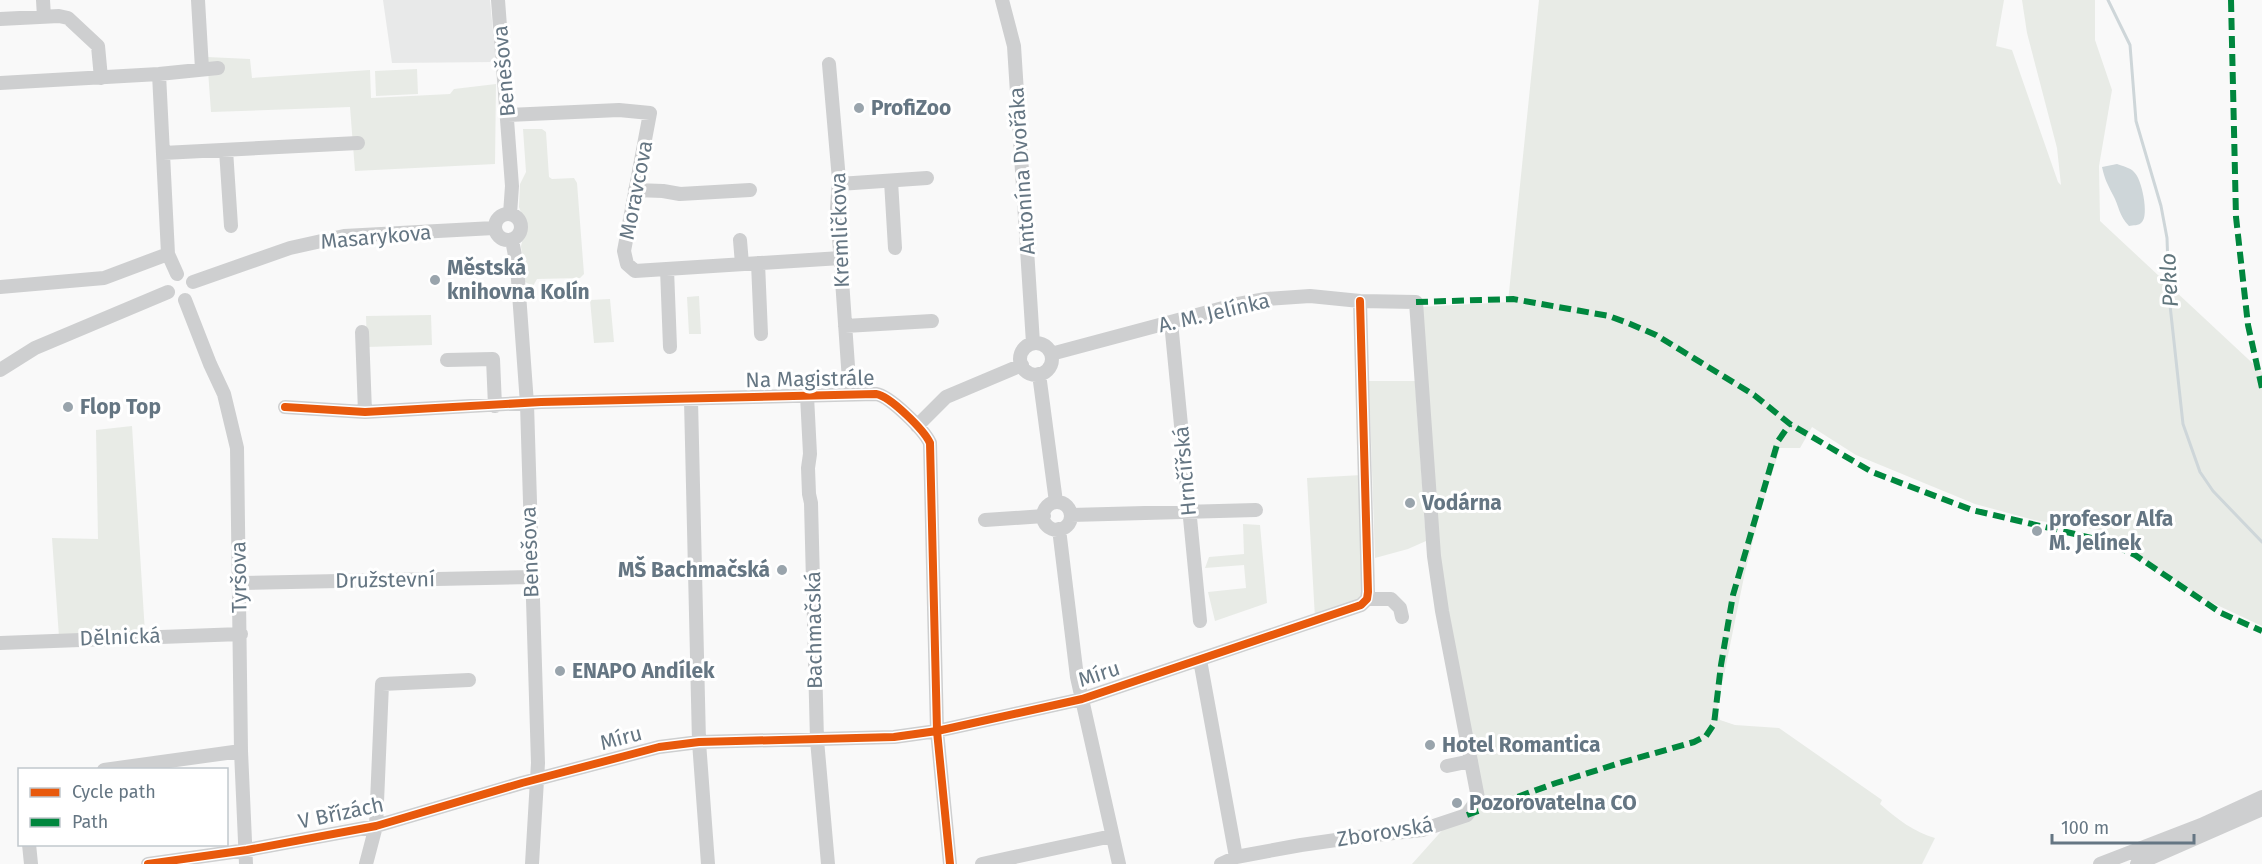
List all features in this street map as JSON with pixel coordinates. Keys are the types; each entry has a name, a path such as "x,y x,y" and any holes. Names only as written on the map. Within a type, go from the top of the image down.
{"street":[{"path":"43,0 44,17"},
{"path":"198,0 202,69"},
{"name":"Benešova","path":"498,0 512,186 510,214 516,217 521,226 518,237 512,240 518,266 527,404 538,779 532,864"},
{"name":"Antonína Dvořáka","path":"1002,0 1007,12 1014,46 1033,343"},
{"path":"0,19 58,16 68,18 95,41 100,50 101,78"},
{"name":"Kremličkova","path":"829,64 839,184 837,208 850,395"},
{"path":"0,83 101,78 218,68"},
{"path":"159,74 168,254 177,274"},
{"name":"Moravcova","path":"508,115 619,110 650,113 624,251 627,264 635,271 841,258"},
{"path":"163,153 358,143"},
{"path":"226,150 231,226"},
{"path":"839,184 927,178"},
{"path":"891,181 895,248"},
{"path":"635,190 680,194 750,190"},
{"path":"510,214 499,218 494,228 500,238 512,240"},
{"name":"Masarykova","path":"193,282 290,248 344,237 494,228"},
{"path":"740,240 742,264"},
{"path":"0,287 104,278 168,254"},
{"path":"758,263 761,333"},
{"path":"667,269 670,347"},
{"path":"177,274 185,275 193,282 192,294 185,300 173,298 168,292 168,283 177,274"},
{"path":"0,370 35,348 168,292"},
{"name":"A. M. Jelínka","path":"1051,354 1238,304 1266,299 1310,296 1360,301 1416,302"},
{"name":"Tyršova","path":"185,300 224,394 237,448 241,751 246,857"},
{"path":"1360,301 1367,599 1391,599 1400,608 1402,617"},
{"name":"Zborovská","path":"1221,864 1236,856 1357,837 1422,830 1467,815 1478,798 1442,611 1434,556 1416,302"},
{"path":"845,326 932,321"},
{"name":"Hrnčířská","path":"1171,322 1200,621"},
{"path":"362,332 365,412"},
{"path":"1033,343 1044,345 1051,354 1050,366 1039,374 1028,372 1022,365 1022,351 1033,343"},
{"path":"447,360 492,359 495,406"},
{"path":"917,426 946,397 1022,365"},
{"path":"1039,374 1056,502"},
{"name":"Na Magistrále","path":"285,407 365,412 527,404 876,394 885,396 926,435 930,443 937,731 950,864"},
{"name":"Bachmačská","path":"807,396 817,740 828,864"},
{"path":"691,400 699,742 708,864"},
{"path":"1056,502 1066,505 1071,515 1066,526 1059,529 1049,526 1044,516 1046,508 1056,502"},
{"path":"1071,515 1256,510"},
{"path":"985,520 1044,516"},
{"path":"1059,529 1077,677 1119,864"},
{"name":"Družstevní","path":"240,583 531,577"},
{"name":"Míru","path":"538,779 646,749 699,742 894,737 937,731 1082,699 1361,605 1367,599"},
{"name":"Dělnická","path":"0,643 241,634"},
{"path":"1200,660 1236,856"},
{"path":"366,864 376,826 382,684 469,680"},
{"path":"118,768 241,751"},
{"path":"1447,766 1471,761"},
{"name":"V Břízách","path":"148,864 246,857 376,826 538,779"},
{"path":"2100,864 2201,825 2262,797"},
{"path":"2137,864 2262,809"},
{"path":"982,864 1112,836"},
{"path":"29,846 31,864"}],"shaded area":[{"path":"383,0 490,0 496,62 392,63"},
{"path":"1539,0 2004,0 1996,46 2012,50 2061,185 2057,148 2027,33 2022,0 2095,0 2095,40 2112,90 2099,166 2100,221 2262,372 2262,626 2204,599 2099,530 2034,520 1975,504 1856,455 1812,427 1800,448 1780,448 1745,572 1717,709 1720,720 1735,725 1779,728 1882,800 1880,804 1899,820 1935,838 1922,864 1412,864 1480,788 1444,610 1420,307 1508,302"},
{"path":"207,57 250,59 252,78 370,70 371,98 450,94 454,89 496,84 495,164 355,171 350,107 211,112"},
{"path":"417,69 418,94 376,96 375,71"},
{"path":"523,129 542,129 546,132 549,177 552,179 574,178 577,183 584,274 580,278 537,279 533,286 525,282 521,246 526,227 519,207 520,184 526,172"},
{"path":"2117,164 2133,171 2140,182 2145,212 2142,222 2138,225 2129,226 2121,215 2105,178 2102,167"},
{"path":"699,296 701,334 689,334 687,297"},
{"path":"610,299 614,342 594,343 590,300"},
{"path":"431,315 432,345 367,347 366,316"},
{"path":"1369,381 1415,381 1426,541 1408,549 1375,558"},
{"path":"132,426 145,633 59,637 52,538 98,539 96,430"},
{"path":"1362,475 1364,597 1315,618 1307,478"},
{"path":"1243,524 1260,525 1267,603 1215,621 1208,592 1246,588 1244,565 1205,568 1209,557 1244,554"}],"waterway":[{"name":"Peklo","path":"2108,0 2130,45 2136,121 2161,206 2167,238 2169,296 2183,424 2200,472 2213,491 2262,542"}],"marked path":[{"path":"2231,0 2236,217 2248,325 2262,388"},
{"path":"1416,302 1513,299 1609,316 1628,323 1656,335 1754,395 1790,424 1872,472 1972,510 2105,541 2135,555 2221,613 2262,631"},
{"path":"1467,815 1556,783 1694,742 1706,736 1714,724 1733,595 1778,441 1790,424"}],"cycle path":[{"path":"148,864 247,850 376,826 522,783 659,747 699,742 894,737 937,731 1082,699 1361,605 1367,599 1368,592 1360,301"},
{"path":"285,407 365,412 541,402 876,394 890,401 914,422 930,443 937,731 950,864"}],"place":[{"name":"ProfiZoo","path":"859,108"},
{"name":"Městská knihovna Kolín","path":"435,280"},
{"name":"Flop Top","path":"68,407"},
{"name":"Vodárna","path":"1410,503"},
{"name":"profesor Alfa M. Jelínek","path":"2037,531"},
{"name":"MŠ Bachmačská","path":"782,570"},
{"name":"ENAPO Andílek","path":"560,671"},
{"name":"Hotel Romantica","path":"1430,745"},
{"name":"Pozorovatelna CO","path":"1457,803"}]}
